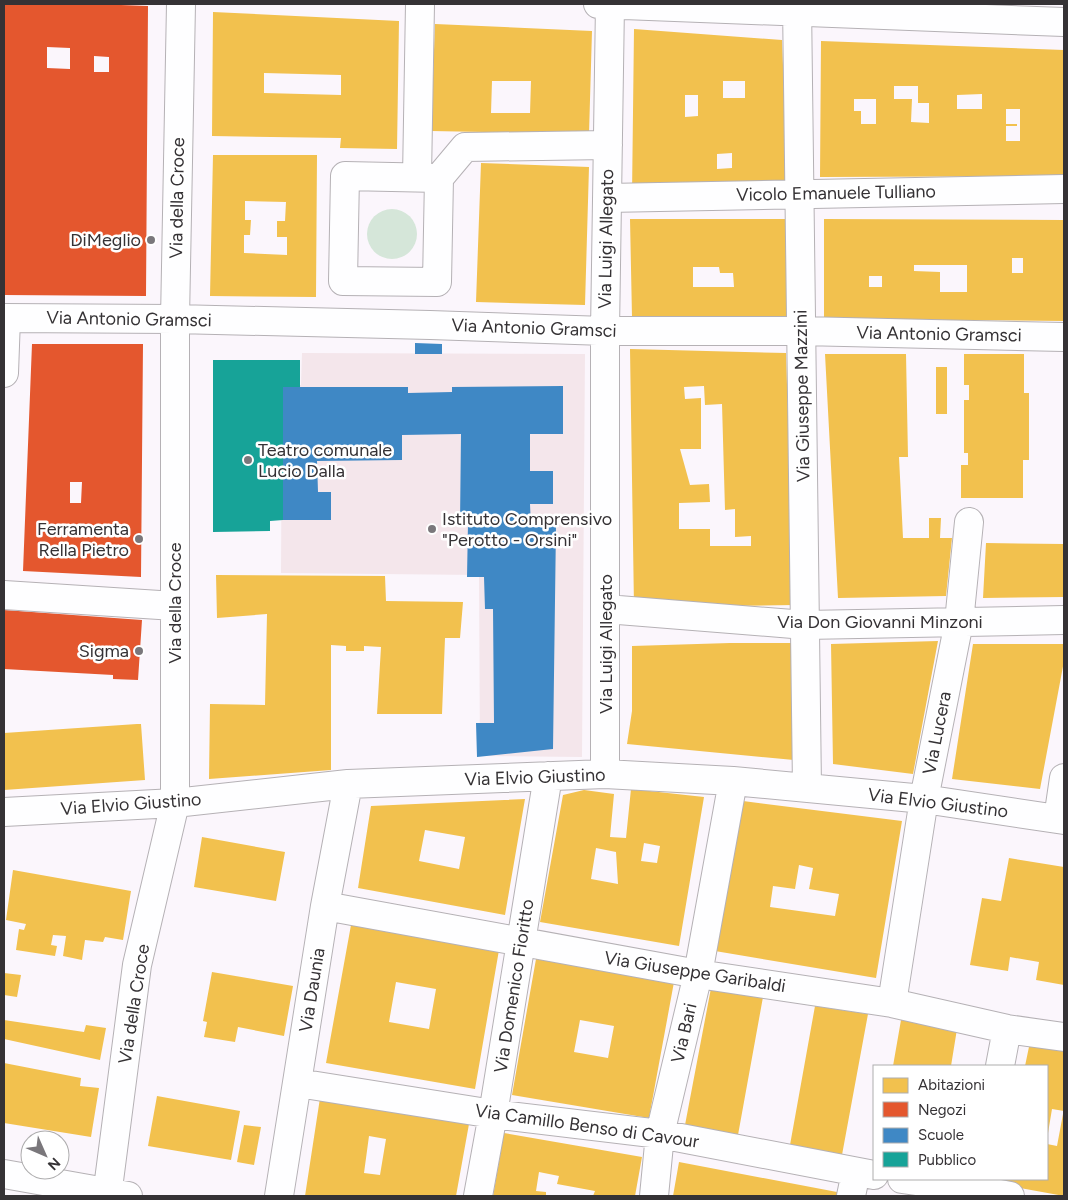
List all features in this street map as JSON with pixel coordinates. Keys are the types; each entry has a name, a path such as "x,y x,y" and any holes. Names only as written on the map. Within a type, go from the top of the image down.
{"street":[{"name":"Via della Croce","path":"114,1195 137,965 175,803 175,319 181,4"},
{"path":"420,4 428,177 437,282 343,281 345,176 428,177 465,147 608,145"},
{"path":"598,4 797,7 1064,22"},
{"name":"Via Luigi Allegato","path":"605,774 605,331 610,4"},
{"name":"Via Giuseppe Mazzini","path":"797,7 807,788"},
{"name":"Vicolo Emanuele Tulliano","path":"607,198 1064,189"},
{"name":"Via Antonio Gramsci","path":"5,318 175,319 605,331 801,331 1064,337"},
{"path":"4,374 5,318"},
{"name":"Via Lucera","path":"892,1003 924,799 959,622 969,522"},
{"path":"4,595 175,606"},
{"name":"Via Don Giovanni Minzoni","path":"606,608 805,625 1064,620"},
{"name":"Via Elvio Giustino","path":"4,812 175,803 348,784 605,774 733,780 924,799 1061,819"},
{"name":"Via Domenico Fioritto","path":"478,1196 522,942 548,776"},
{"path":"1061,819 1064,778"},
{"name":"Via Bari","path":"654,1196 660,1134 698,974 733,780"},
{"name":"Via Daunia","path":"279,1196 325,906 348,784"},
{"name":"Via Giuseppe Garibaldi","path":"325,906 698,974 892,1003 1007,1029 1064,1037"},
{"path":"1000,1065 1007,1029"},
{"name":"Via Camillo Benso di Cavour","path":"298,1083 493,1114 660,1134 860,1181"},
{"path":"4,1174 114,1195"},
{"path":"911,1180 979,1188 1010,1196"}],"shaded area":[{"name":"Istituto Comprensivo \"Perotto - Orsini\"","path":"302,353 585,354 582,757 480,756 479,575 281,573 282,385 301,385"}],"green space":[{"path":"392,209 410,216 417,234 410,252 392,259 374,252 367,234 374,216"}],"building: Abitazioni":[{"path":"213,12 399,21 397,149 340,148 341,138 212,136","holes":["264,73 341,75 341,95 264,93"]},
{"path":"435,24 592,31 589,134 431,131","holes":["492,81 531,81 530,113 491,113"]},
{"path":"634,29 782,40 788,191 632,195","holes":["723,81 745,81 745,98 723,98","685,95 698,95 698,116 685,117","732,153 732,168 717,169 717,154"]},
{"path":"821,41 1064,50 1064,176 820,177","holes":["894,86 918,86 918,103 929,103 929,123 911,122 912,99 894,99","982,94 982,109 957,109 957,95","854,99 876,99 876,124 861,124 861,111 854,111","1006,109 1020,109 1020,141 1006,141 1006,126 1017,126 1017,124 1006,124"]},
{"path":"213,155 317,155 316,297 210,296","holes":["245,201 286,202 285,221 277,221 277,237 287,237 287,255 244,253 244,235 250,235 251,220 245,220"]},
{"path":"481,163 589,167 585,305 476,302"},
{"path":"630,219 789,219 788,317 632,317","holes":["693,267 719,267 720,273 733,273 734,287 693,287"]},
{"path":"824,219 1064,220 1064,321 824,319","holes":["1012,258 1023,258 1023,273 1012,273","914,265 967,265 967,292 940,292 940,272 914,271","869,276 882,276 882,287 869,287"]},
{"path":"630,349 786,353 794,605 634,607","holes":["704,386 705,405 722,404 725,510 735,509 735,537 751,536 751,546 710,546 710,529 679,529 679,503 710,502 709,484 690,485 680,449 701,449 701,398 685,399 684,387"]},
{"path":"825,354 906,354 908,457 899,457 903,538 929,538 929,518 941,518 940,538 952,538 946,596 838,598"},
{"path":"964,354 1024,354 1024,393 1029,393 1029,460 1023,460 1023,498 961,498 961,465 968,465 968,453 964,453 964,400 969,400 969,385 964,385"},
{"path":"936,367 947,367 947,414 936,414"},
{"path":"986,543 1064,544 1064,597 983,598"},
{"path":"216,575 385,576 386,601 463,602 460,638 445,638 442,714 377,714 381,647 364,646 364,651 346,651 346,646 331,645 331,770 209,779 210,704 265,705 267,614 217,618"},
{"path":"938,641 913,774 833,764 831,644"},
{"path":"791,643 794,760 627,744 632,711 632,646"},
{"path":"973,644 1064,644 1064,661 1040,789 952,779"},
{"path":"141,724 145,780 4,790 4,733"},
{"path":"631,789 704,797 679,946 540,922 563,795 584,790 614,794 610,837 626,838","holes":["644,843 660,846 657,863 641,861","596,848 616,852 618,884 591,879"]},
{"path":"525,799 505,915 358,888 371,806","holes":["425,830 465,837 459,869 419,861"]},
{"path":"743,801 902,821 876,978 715,951","holes":["799,865 813,868 809,889 839,894 835,916 770,907 773,886 795,889"]},
{"path":"202,837 285,852 276,901 194,887"},
{"path":"1009,858 1064,867 1064,985 1036,980 1039,962 1010,957 1008,971 970,965 982,898 1001,901"},
{"path":"13,870 131,891 123,940 105,937 103,942 85,940 82,960 63,956 66,936 53,935 51,945 57,946 55,956 16,950 19,929 24,930 26,924 6,920"},
{"path":"351,925 499,950 475,1089 326,1063","holes":["396,982 436,989 429,1029 389,1022"]},
{"path":"536,959 674,982 649,1118 512,1095","holes":["580,1020 614,1026 608,1058 574,1052"]},
{"path":"212,972 293,986 284,1036 238,1027 235,1042 204,1037 207,1022 203,1021"},
{"path":"4,973 21,975 17,997 4,995"},
{"path":"711,988 763,997 738,1135 685,1125"},
{"path":"815,1006 868,1014 842,1155 790,1145"},
{"path":"4,1020 84,1032 86,1025 106,1028 100,1060 4,1039"},
{"path":"901,1020 957,1029 951,1065 893,1065"},
{"path":"1030,1042 1064,1048 1064,1111 1052,1109 1048,1133 1048,1065 1025,1065"},
{"path":"4,1063 81,1078 80,1086 99,1088 91,1137 70,1134 70,1130 48,1130 4,1123"},
{"path":"157,1096 240,1111 231,1160 148,1146"},
{"path":"320,1098 469,1124 456,1196 305,1196","holes":["369,1136 386,1139 380,1175 364,1173"]},
{"path":"1063,1114 1064,1196 1003,1185 1004,1180 1048,1180 1048,1144 1057,1146"},
{"path":"244,1125 261,1127 254,1165 237,1162"},
{"path":"504,1133 642,1157 635,1196 593,1196 595,1191 557,1184 559,1176 539,1172 536,1191 546,1192 546,1196 493,1196"},
{"path":"679,1162 837,1192 837,1196 673,1196"}],"building: Negozi":[{"path":"4,4 148,6 146,296 4,295","holes":["47,47 70,48 70,69 47,68","94,56 109,57 109,72 94,72"]},
{"path":"32,344 143,344 141,577 23,571","holes":["70,482 82,482 81,503 70,503"]},
{"path":"4,610 142,620 138,680 113,679 113,675 4,669"}],"building: Scuole":[{"path":"415,343 442,344 442,354 415,354"},
{"path":"563,386 563,434 530,434 530,471 553,471 553,504 530,504 531,527 556,526 553,749 477,757 476,723 494,723 493,609 485,609 484,577 467,577 468,523 460,523 461,434 402,435 402,460 317,461 318,492 331,492 331,520 283,520 283,387 408,387 408,393 452,392 452,387"}],"building: Pubblico":[{"name":"Teatro comunale Lucio Dalla","path":"213,360 300,360 300,387 283,387 283,520 270,521 270,531 213,532"}],"place":[{"name":"DiMeglio","path":"151,240"},
{"name":"Teatro comunale Lucio Dalla","path":"248,460"},
{"name":"Istituto Comprensivo \"Perotto - Orsini\"","path":"432,529"},
{"name":"Ferramenta Rella Pietro","path":"139,539"},
{"name":"Sigma","path":"139,651"}]}
